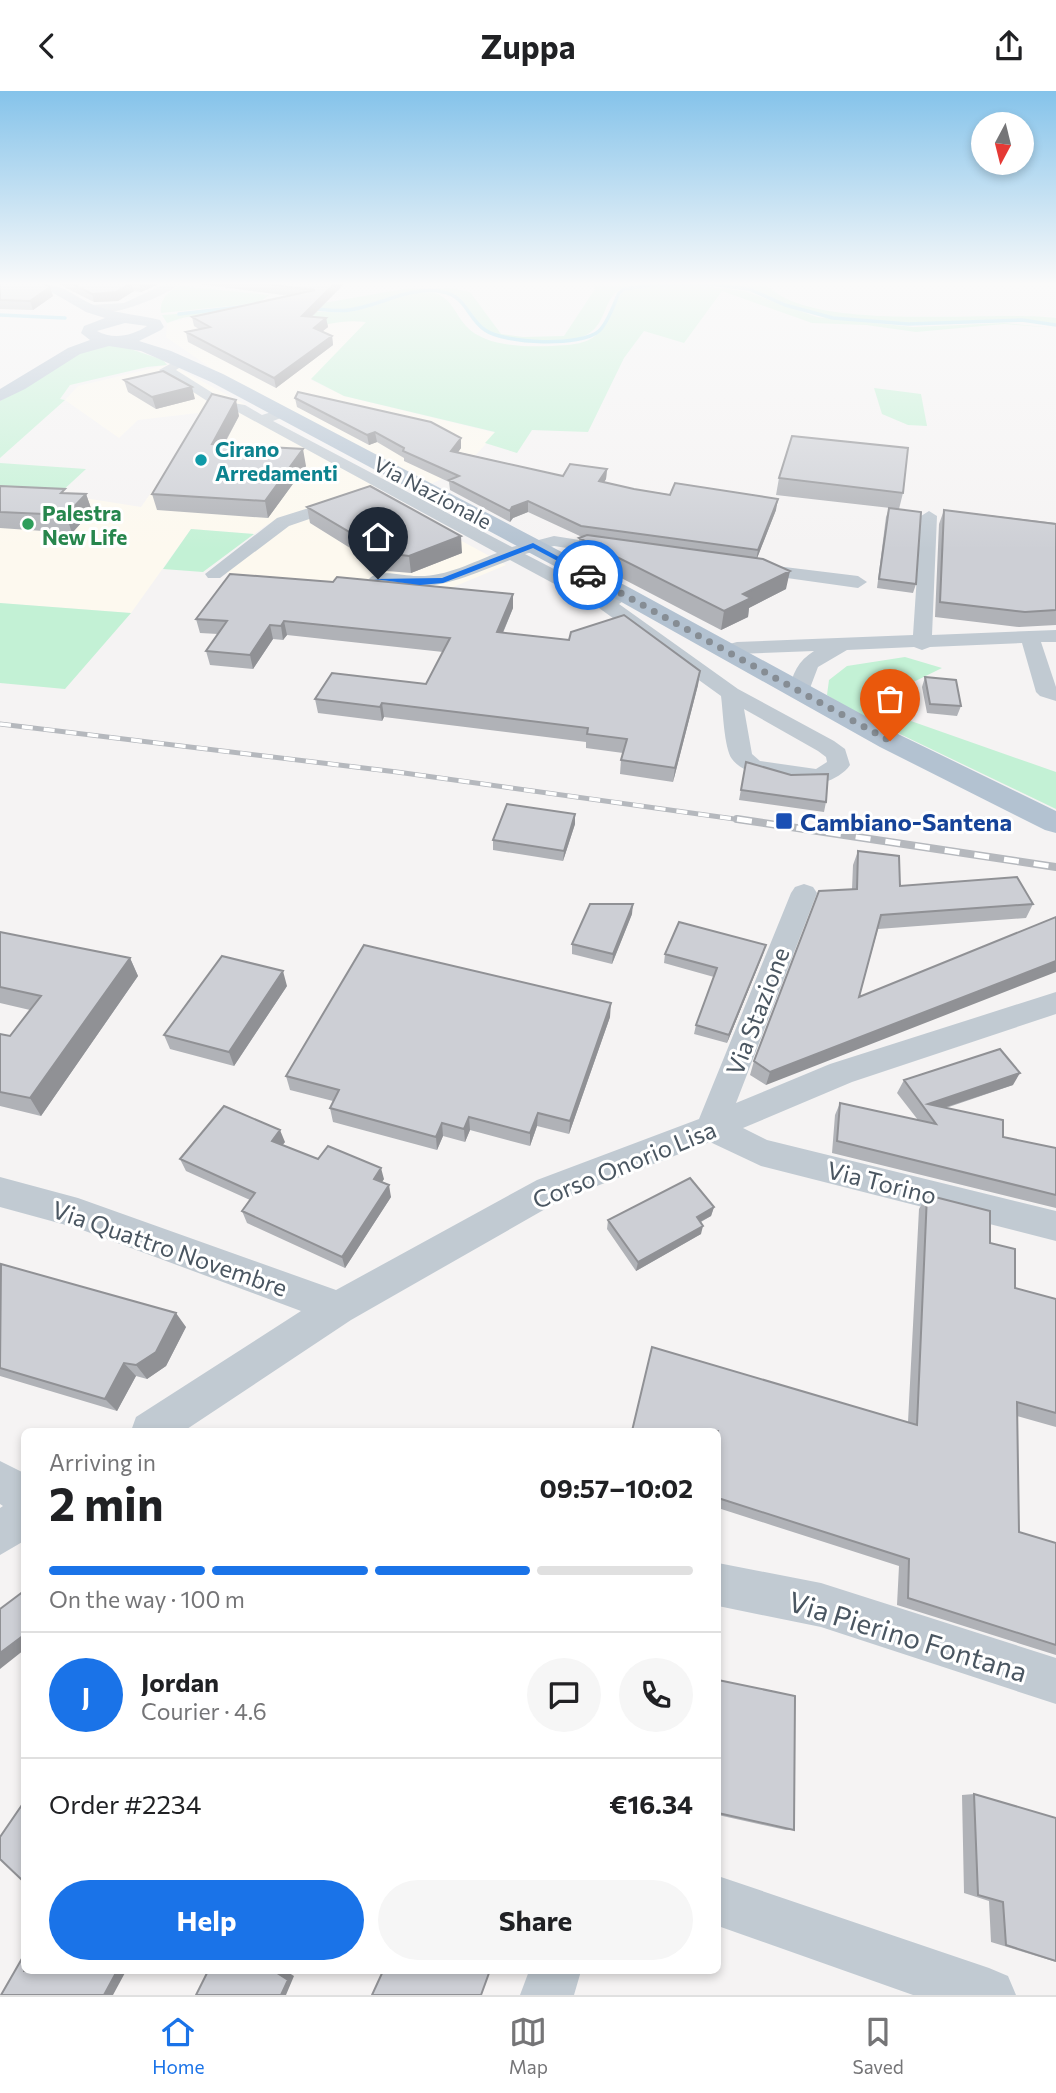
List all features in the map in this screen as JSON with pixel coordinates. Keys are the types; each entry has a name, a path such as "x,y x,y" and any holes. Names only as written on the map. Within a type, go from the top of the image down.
{"main road":[{"path":"0,390 27,372"},
{"path":"0,396 40,372"},
{"name":"Via Nazionale","path":"203,372 217,378"},
{"name":"Via Nazionale","path":"209,372 271,417 328,436 410,480 522,549 615,599 725,651 890,741 1056,823"}],"street":[{"path":"169,372 223,405 271,417 305,444 388,487 522,549"},
{"path":"288,451 328,436"},
{"path":"214,574 283,522 410,480"},
{"path":"304,522 366,501 388,487"},
{"path":"922,643 929,516"},
{"path":"378,579 420,582 443,580 522,549 554,541 631,552"},
{"path":"738,566 858,582"},
{"path":"615,599 732,693 837,754 839,765 820,776 769,771 752,766 741,756 732,693"},
{"path":"725,651 737,648 1045,638 1047,692 1056,695"},
{"path":"800,692 802,675 813,658 842,646"},
{"name":"Via Stazione","path":"711,1128 804,893"},
{"name":"Corso Onorio Lisa","path":"161,1428 338,1308 549,1190 711,1128 841,1073 1056,1003"},
{"name":"Via Torino","path":"711,1128 761,1152 1056,1226"},
{"name":"Via Quattro Novembre","path":"0,1192 78,1213 338,1308"},
{"path":"0,1481 21,1494"},
{"path":"0,1534 21,1518"},
{"name":"Via Pierino Fontana","path":"721,1586 821,1605 1056,1681"},
{"path":"721,1902 989,1995"},
{"path":"547,1995 554,1974"}],"shaded area":[{"path":"137,372 185,372 246,405 241,406 377,484 324,506 268,524 254,534 191,529 131,613 0,603 0,492 59,494 141,507 181,450 199,418 198,413 138,420 119,438 65,400 78,386"},
{"path":"217,372 319,372 311,380 344,396 496,433 461,471 428,485 237,386"},
{"path":"377,495 506,565 446,590 224,573 285,526"}],"green space":[{"path":"48,372 126,372 70,385 60,399 65,400 0,458 0,401"},
{"path":"318,372 617,372 588,432 532,430 517,453 485,443 495,432 344,396 311,379"},
{"path":"874,388 921,394 927,426 908,425 882,414"},
{"path":"0,463 86,469 59,494 0,492"},
{"path":"191,529 254,534 203,572 163,569"},
{"path":"0,603 131,613 65,689 0,683"},
{"path":"905,657 942,668 893,692 874,708 1056,772 1056,809 852,711 827,695 829,680 847,666"}],"building":[{"path":"165,372 192,387 152,397 124,380"},
{"path":"262,372 282,372 274,378"},
{"path":"298,392 431,422 461,438 451,451 563,476 570,464 607,469 599,481 634,489 670,495 675,483 778,499 758,550 581,526 528,501 512,507 510,511 449,480 459,476 403,451 404,448 375,432 367,435 295,398"},
{"path":"212,394 236,400 212,444 303,449 265,501 152,494"},
{"path":"792,436 908,448 903,493 779,478"},
{"path":"0,486 65,489 61,493 86,494 66,515 0,512"},
{"path":"370,486 461,536 409,556 385,553 307,507"},
{"path":"889,508 921,512 916,584 879,579"},
{"path":"944,510 1056,524 1056,610 1025,612 940,602"},
{"path":"587,535 763,559 790,571 743,594 751,598 724,611 579,538"},
{"path":"230,574 333,582 337,577 513,594 497,632 569,640 571,632 624,615 700,671 675,768 621,760 627,739 587,734 588,728 382,703 380,707 315,699 332,673 426,684 450,638 284,621 281,626 270,625 250,655 206,651 227,621 196,619"},
{"path":"925,677 956,680 961,706 930,704"},
{"path":"746,762 791,775 828,774 826,802 741,790"},
{"path":"507,804 575,814 564,851 493,840"},
{"path":"858,851 899,856 900,886 1017,877 1033,904 881,915 859,997 1056,917 1056,961 770,1072 754,1061 819,891 857,889"},
{"path":"590,904 633,904 613,954 572,944"},
{"path":"679,922 766,945 729,1035 696,1025 717,968 665,954"},
{"path":"0,932 130,958 30,1098 0,1092 0,1034 10,1036 41,996 0,987"},
{"path":"364,945 611,1003 570,1121 538,1113 530,1133 469,1117 464,1129 442,1123 436,1137 330,1108 339,1090 286,1076"},
{"path":"222,956 283,971 229,1052 164,1035"},
{"path":"1000,1049 1020,1073 928,1104 1003,1120 1003,1137 1056,1148 1056,1195 837,1141 840,1103 936,1124 904,1080"},
{"path":"224,1106 280,1130 272,1141 318,1159 328,1146 381,1168 374,1179 389,1185 342,1257 242,1211 255,1193 180,1159"},
{"path":"690,1178 714,1207 697,1217 703,1226 638,1262 608,1220"},
{"path":"927,1195 990,1211 990,1243 1015,1249 1015,1288 1056,1299 1056,1413 1017,1402 1019,1532 1056,1543 1056,1645 908,1598 909,1559 721,1499 721,1428 633,1428 652,1347 917,1425"},
{"path":"1,1264 176,1313 156,1352 136,1365 124,1363 105,1399 0,1368"},
{"path":"21,1593 21,1637 0,1653 0,1609"},
{"path":"721,1681 795,1696 794,1830 721,1814"},
{"path":"974,1794 1056,1818 1056,1961 1006,1945 1003,1902 978,1895"},
{"path":"21,1806 21,1879 0,1859 0,1837"},
{"path":"21,1960 21,1974 115,1974 104,1995 1,1995"},
{"path":"206,1974 279,1974 288,1980 281,1995 196,1995"},
{"path":"382,1974 489,1974 481,1995 372,1995"}],"railway":[{"path":"0,724 397,772 749,821"},
{"path":"737,819 1056,867"}],"way so far":[{"path":"588,575 890,741"}],"place":[{"name":"Cirano Arredamenti","path":"201,460"},
{"name":"Palestra New Life","path":"28,524"},
{"name":"Cambiano-Santena","path":"784,821"}],"route":[{"path":"378,579 420,582 443,580 533,545 588,575"}]}
